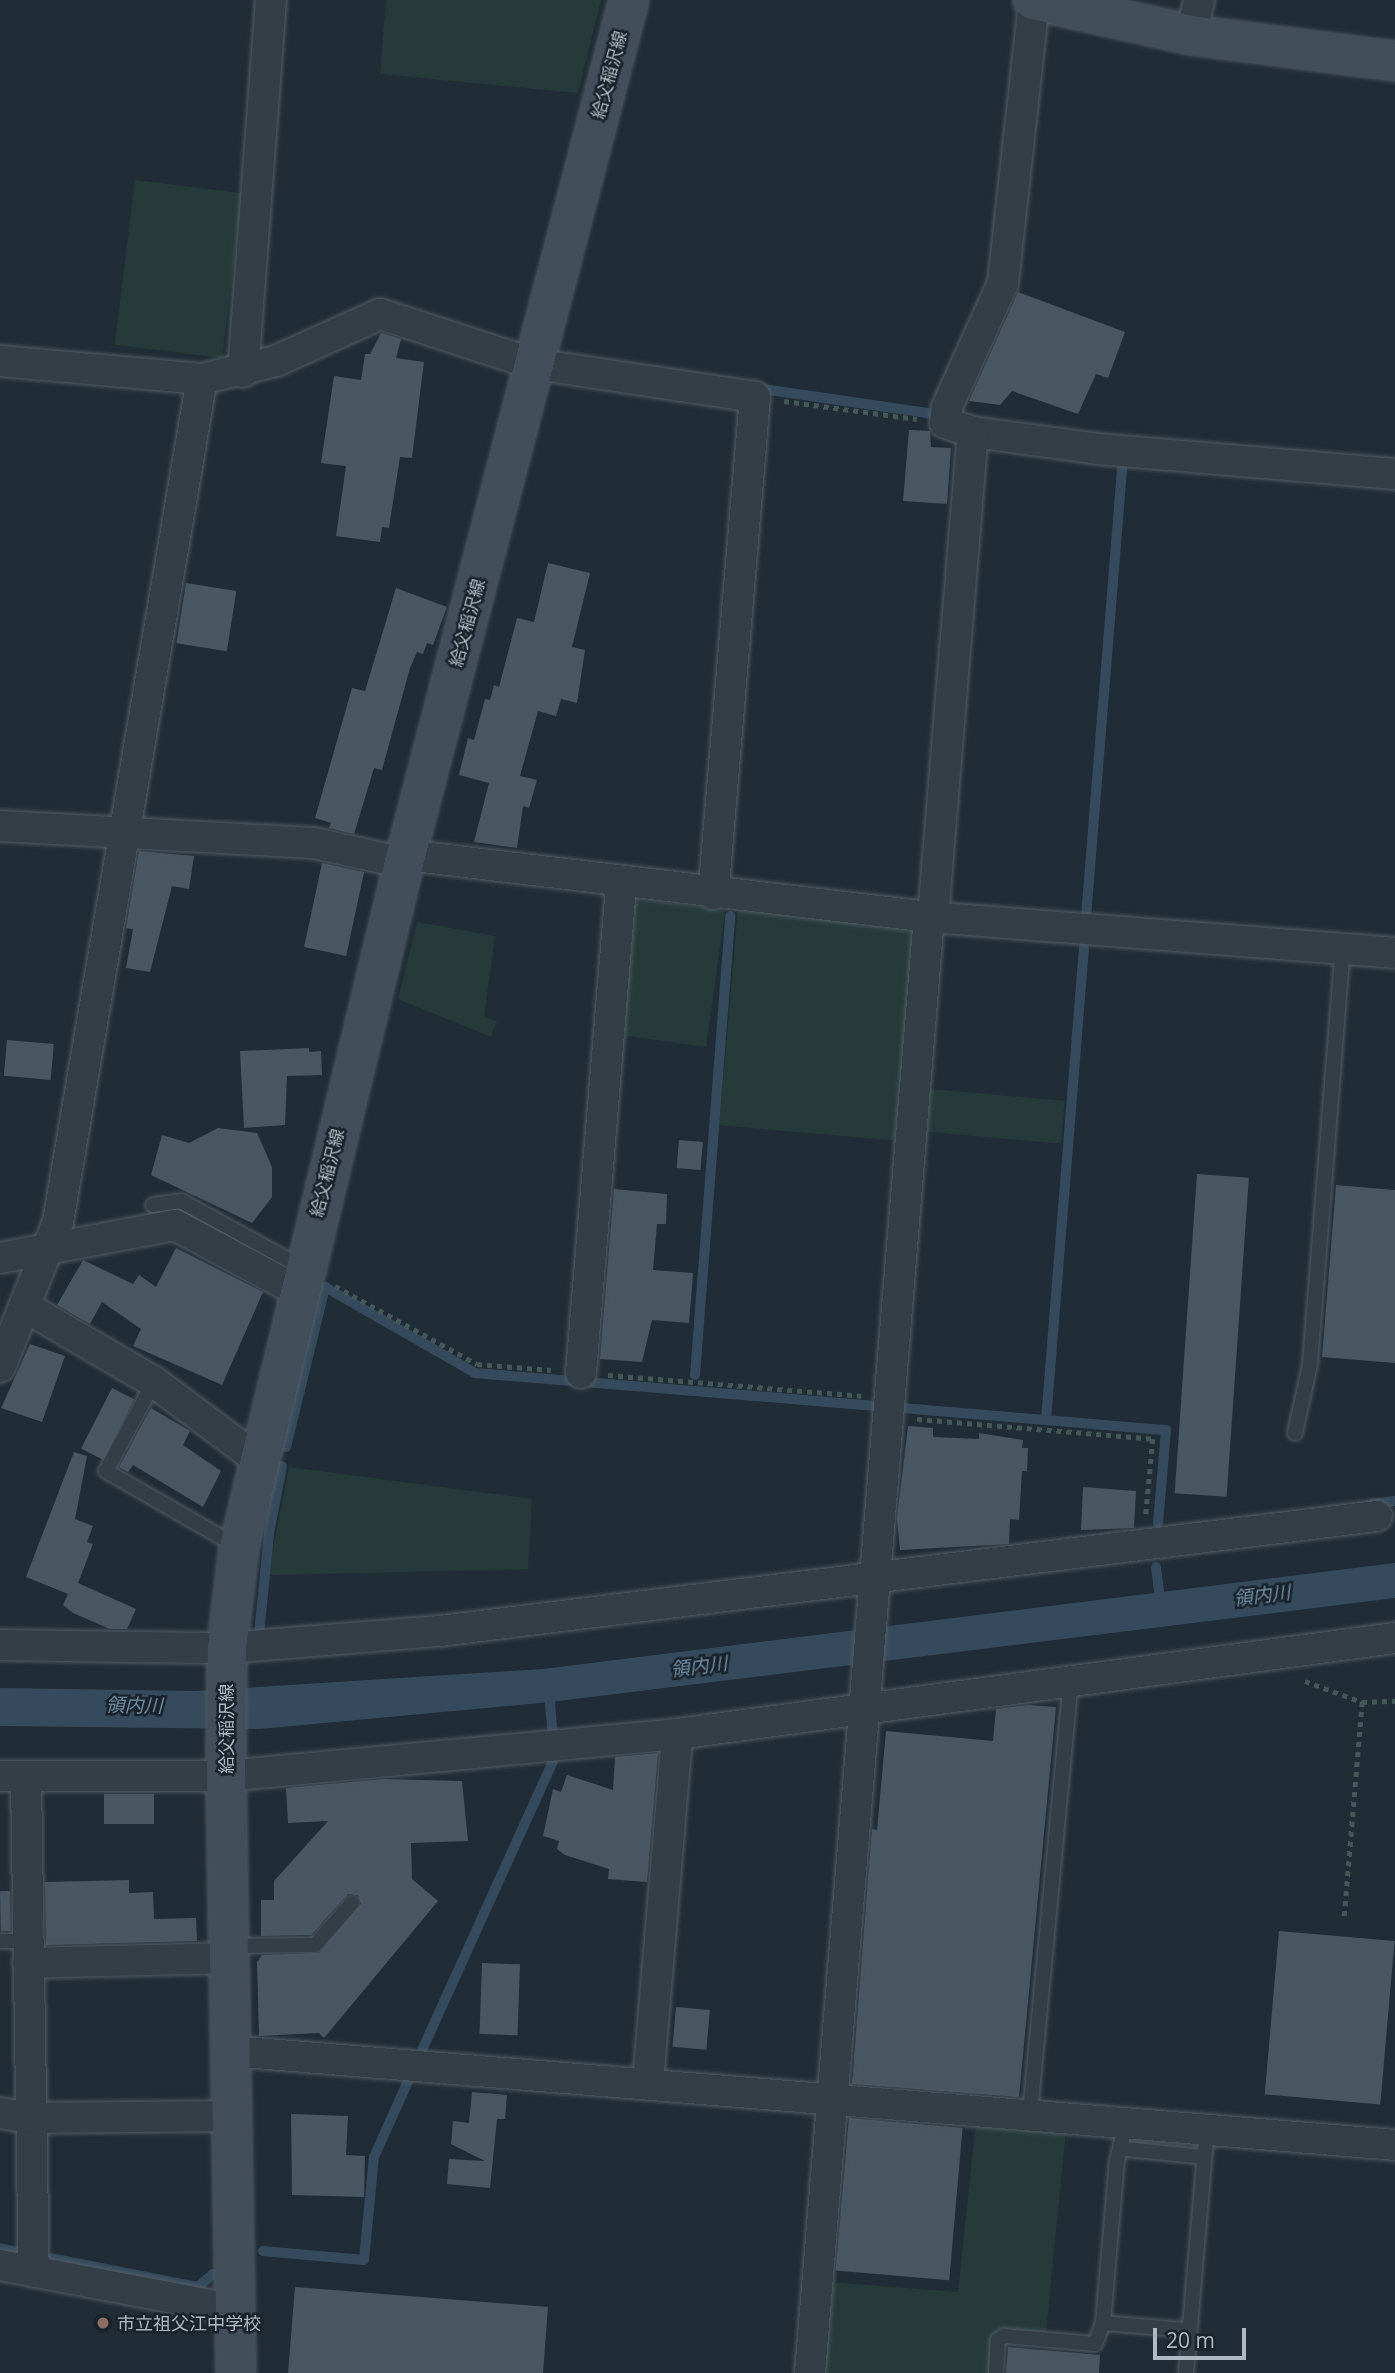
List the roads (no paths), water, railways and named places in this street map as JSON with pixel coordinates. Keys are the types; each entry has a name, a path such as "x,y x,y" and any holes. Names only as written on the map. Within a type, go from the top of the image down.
{"main road":[{"name":"給父稲沢線","path":"236,2373 226,1770 227,1651 239,1548 256,1458 405,859 629,0"},
{"path":"1033,0 1195,18 1395,61"}],"street":[{"path":"243,372 271,0"},
{"path":"810,2373 873,1584 892,1417 887,1398 931,917 959,427 947,407 1003,283 1033,0"},
{"path":"0,361 202,379 243,372 380,314 534,364 755,397 713,894"},
{"path":"0,1367 58,1222 128,830 202,379"},
{"path":"959,427 1098,449 1395,474"},
{"path":"0,826 128,830 314,843 405,859 931,917 1395,953"},
{"path":"581,1373 621,883"},
{"path":"0,1258 175,1225 301,1280"},
{"path":"24,1306 153,1382 256,1458"},
{"path":"0,1645 227,1651 481,1627 873,1584 1143,1544 1377,1516"},
{"path":"34,2272 31,2118 19,1948 13,1777 226,1770 677,1734 864,1705 1071,1681 1395,1638"},
{"path":"648,2082 677,1734"},
{"path":"19,1948 229,1952"},
{"path":"230,2051 1030,2113 1125,2136 1205,2143 1395,2145"},
{"path":"0,2113 31,2118 232,2116"},
{"path":"0,2265 235,2310"}],"lane":[{"path":"1295,1433 1310,1364 1343,949"},
{"path":"153,1205 181,1201 301,1280"},
{"path":"153,1382 106,1471 239,1548"},
{"path":"1030,2113 1071,1681"},
{"path":"229,1952 314,1945 352,1903"},
{"path":"996,2373 998,2340 1004,2336 1095,2344 1103,2323 1117,2161 1125,2136"},
{"path":"1186,2373 1205,2143"},
{"path":"1103,2323 1189,2330"}],"water":[{"name":"領内川","path":"1395,1563 1395,1598 550,1702 260,1729 0,1726 0,1688 195,1691 543,1669"}],"waterway":[{"path":"756,388 934,414"},
{"path":"1086,917 1123,460"},
{"path":"695,1375 730,916"},
{"path":"1046,1420 1084,943"},
{"path":"163,1213 178,1210 276,1261"},
{"path":"286,1447 325,1287 475,1373 873,1406"},
{"path":"902,1408 1166,1430 1158,1523"},
{"path":"259,1634 269,1533 282,1466"},
{"path":"1371,1504 1395,1501"},
{"path":"1156,1567 1161,1605"},
{"path":"549,1692 552,1729"},
{"path":"423,2048 553,1761"},
{"path":"263,2251 364,2260 374,2157 409,2079"},
{"path":"0,2248 18,2252"},
{"path":"50,2258 198,2287 213,2274"}],"place":[{"name":"市立祖父江中学校","path":"103,2323"}]}
